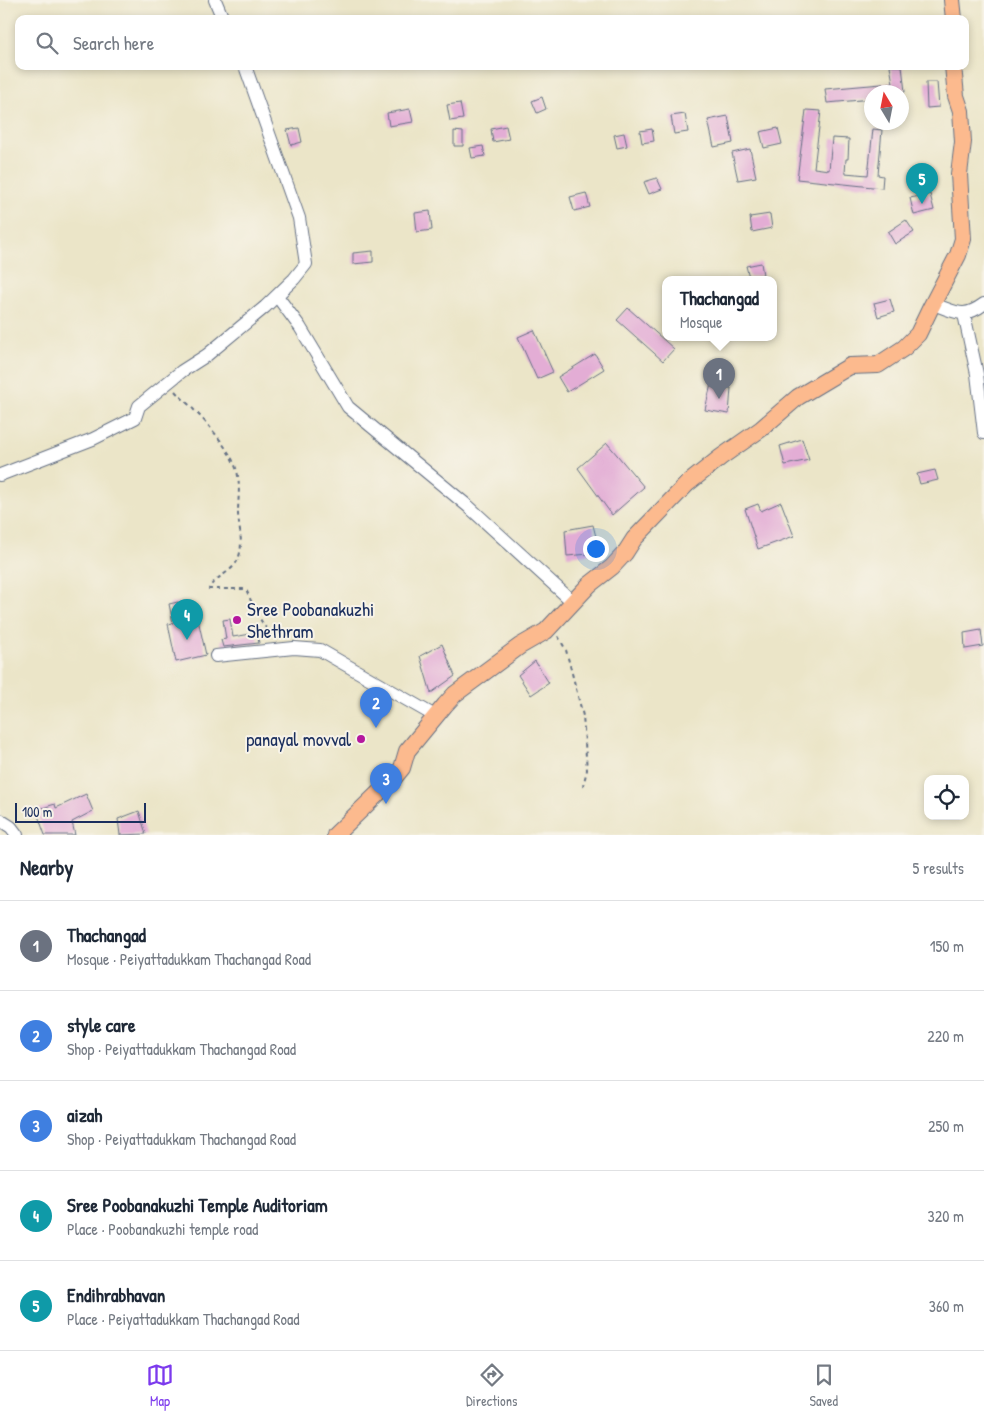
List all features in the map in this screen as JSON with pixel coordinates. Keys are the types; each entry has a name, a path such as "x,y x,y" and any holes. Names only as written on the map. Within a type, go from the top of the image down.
{"main road":[{"path":"952,0 954,15"},
{"path":"335,835 393,779 402,768 407,751 435,716 456,694 520,646 546,631 589,585 612,567 625,553 634,539 687,484 761,429 798,397 850,366 878,366 891,358 918,334 958,255 963,239 959,174 963,142 961,111 955,89 953,70"}],"street":[{"path":"215,0 221,15"},
{"path":"0,475 93,439 135,418 139,406 182,371 207,356 277,296 306,264 297,210 246,70"},
{"path":"277,296 300,327 348,408 469,506 573,602"},
{"path":"932,304 964,314 972,313 984,304"},
{"path":"964,314 977,374 984,433"},
{"path":"216,656 294,648 320,650 435,716"},
{"path":"0,820 11,826 17,835"}],"path":[{"path":"169,382 180,398 193,408 218,438 234,462 238,475 240,553 236,563 212,582 209,589 246,588 256,614 266,628 271,651"},
{"path":"552,625 566,650 583,716 587,770 583,786"}],"building":[{"path":"891,70 902,70 904,85 870,85 893,83"},
{"path":"926,82 937,82 939,107 927,108"},
{"path":"864,86 864,100 827,103 825,89"},
{"path":"542,97 546,109 537,113 532,101"},
{"path":"460,103 463,119 450,121 447,105"},
{"path":"410,109 413,122 389,126 387,113"},
{"path":"806,110 821,111 814,168 829,170 832,138 849,139 845,173 868,175 873,130 882,130 878,175 883,176 882,188 797,179"},
{"path":"685,114 688,132 674,134 671,116"},
{"path":"728,116 733,143 714,147 708,120"},
{"path":"506,126 509,139 493,142 491,129"},
{"path":"299,128 302,142 291,145 287,130"},
{"path":"778,128 782,144 764,148 760,132"},
{"path":"652,129 654,141 642,143 640,131"},
{"path":"454,131 463,132 463,146 454,146"},
{"path":"624,133 627,146 617,148 614,135"},
{"path":"483,146 485,156 472,158 470,148"},
{"path":"750,149 756,177 738,180 732,153"},
{"path":"657,178 662,189 649,194 644,182"},
{"path":"586,193 590,207 574,211 570,197"},
{"path":"930,194 934,210 914,215 910,198"},
{"path":"430,211 432,230 417,232 415,213"},
{"path":"770,214 772,228 752,232 750,217"},
{"path":"906,220 914,232 895,244 888,232"},
{"path":"373,251 373,262 353,264 353,253"},
{"path":"761,263 763,275 749,276 746,266"},
{"path":"890,299 894,312 878,317 874,303"},
{"path":"628,308 662,338 662,341 665,341 674,349 663,361 617,320"},
{"path":"534,330 553,372 537,379 518,337"},
{"path":"595,354 604,369 567,392 558,377"},
{"path":"711,384 731,388 729,414 705,410"},
{"path":"802,439 809,460 785,465 780,446"},
{"path":"607,443 644,487 612,515 578,468"},
{"path":"935,470 938,480 920,484 917,474"},
{"path":"781,502 794,536 758,549 745,509 758,504 761,511"},
{"path":"593,525 600,553 567,556 565,530"},
{"path":"178,602 180,611 188,609 190,617 197,615 206,655 176,662 168,624 173,623 169,604"},
{"path":"230,619 233,637 257,633 259,643 223,647 221,640 226,639 223,620"},
{"path":"981,630 983,646 965,649 964,633"},
{"path":"442,644 455,676 431,693 420,656"},
{"path":"535,661 549,683 531,695 518,675"},
{"path":"86,794 93,811 72,822 75,835 45,835 36,810 55,804 56,808"},
{"path":"139,811 146,834 120,835 118,819"}],"place":[{"name":"Endihrabhavan","path":"922,204"},
{"name":"Thachangad","path":"719,399"},
{"name":"Sree Poobanakuzhi Shethram","path":"237,620"},
{"name":"Sree Poobanakuzhi Temple Auditoriam","path":"187,640"},
{"name":"style care","path":"376,728"},
{"name":"panayal movval","path":"361,739"},
{"name":"aizah","path":"386,804"}]}
